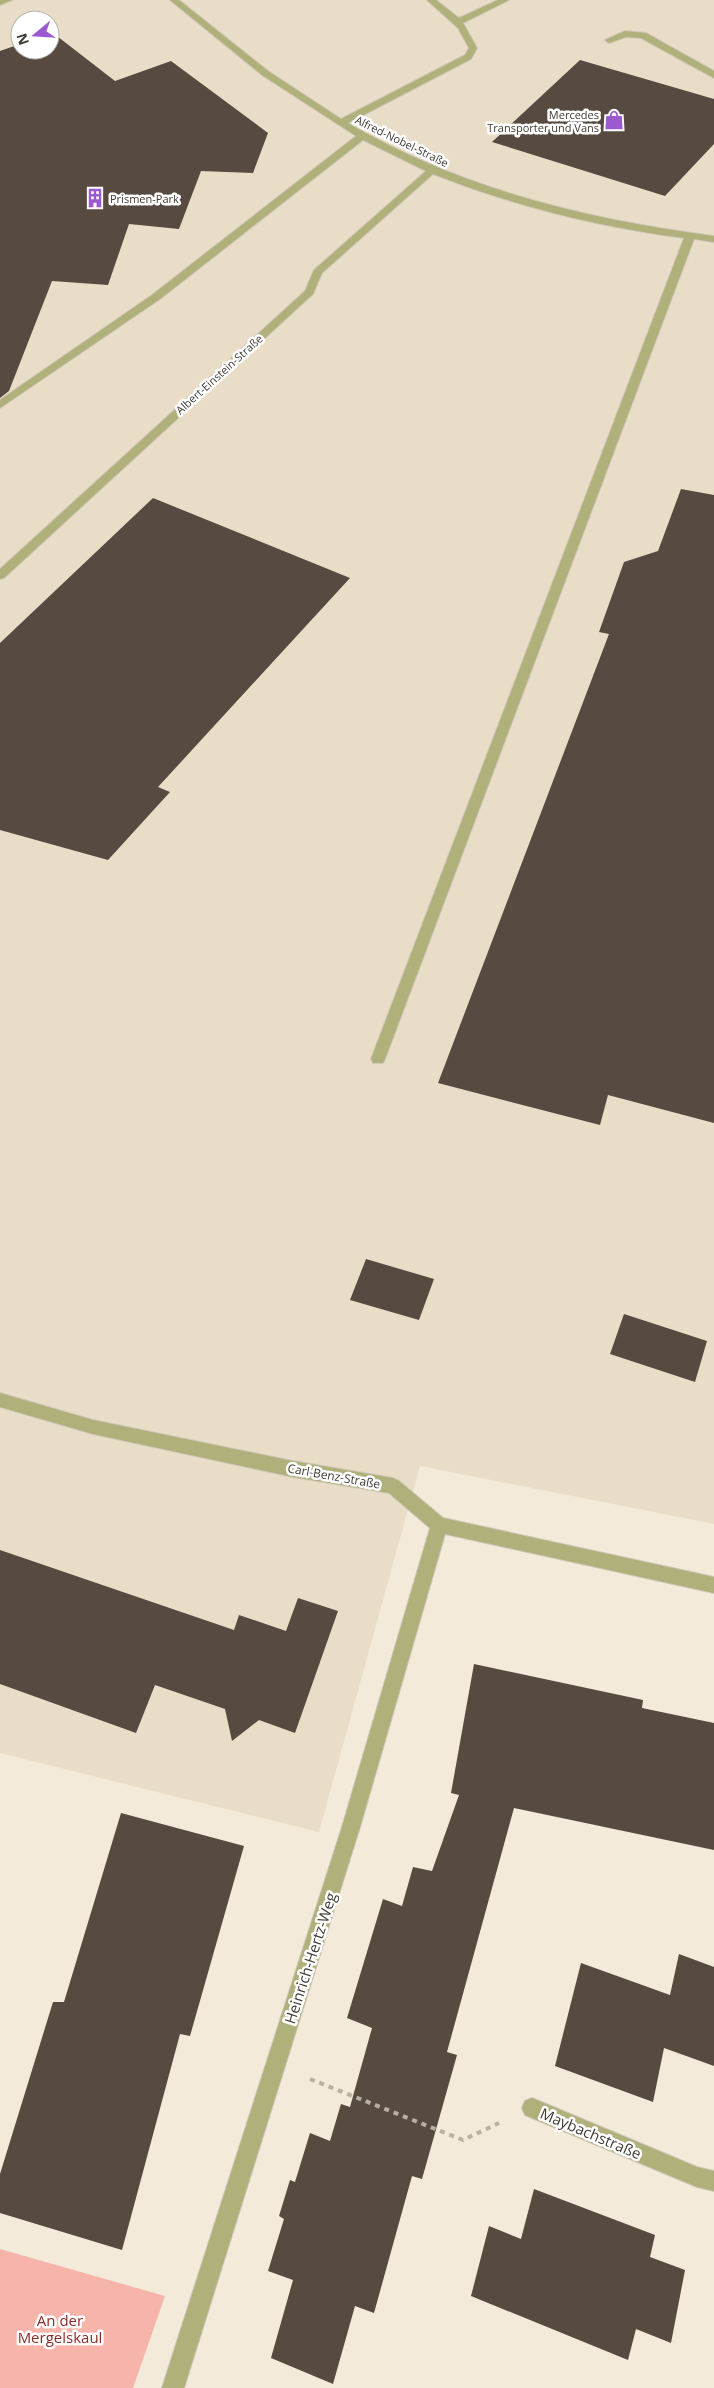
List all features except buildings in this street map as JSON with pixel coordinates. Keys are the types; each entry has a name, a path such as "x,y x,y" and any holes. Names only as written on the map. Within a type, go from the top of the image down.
{"street":[{"path":"0,2 8,0"},
{"name":"Alfred-Nobel-Straße","path":"174,0 226,46 289,90 341,123 432,170 544,207 657,232 714,239"},
{"path":"341,123 468,57 473,48 470,38 458,22 431,0"},
{"path":"458,22 505,0"},
{"path":"609,40 625,34 643,35 714,75"},
{"path":"0,405 156,297 363,135"},
{"name":"Albert-Einstein-Straße","path":"0,575 308,292 318,272 432,170"},
{"path":"378,1059 690,236"},
{"name":"Carl-Benz-Straße","path":"0,1400 93,1427 293,1469 392,1486 439,1525 714,1586"},
{"name":"Heinrich-Hertz-Weg","path":"173,2388 351,1827 439,1525"},
{"name":"Maybachstraße","path":"532,2108 697,2177 714,2181"}],"path":[{"name":"Maybachstraße","path":"275,2065 463,2140 532,2108"}],"shaded area":[{"path":"0,0 714,0 714,1524 420,1466 319,1832 0,1753"}],"green space":[{"name":"An der Mergelskaul","path":"0,2249 165,2296 133,2388 0,2388"}],"place":[{"name":"Mercedes Transporter und Vans","path":"614,120"},
{"name":"Prismen-Park","path":"95,198"}]}
